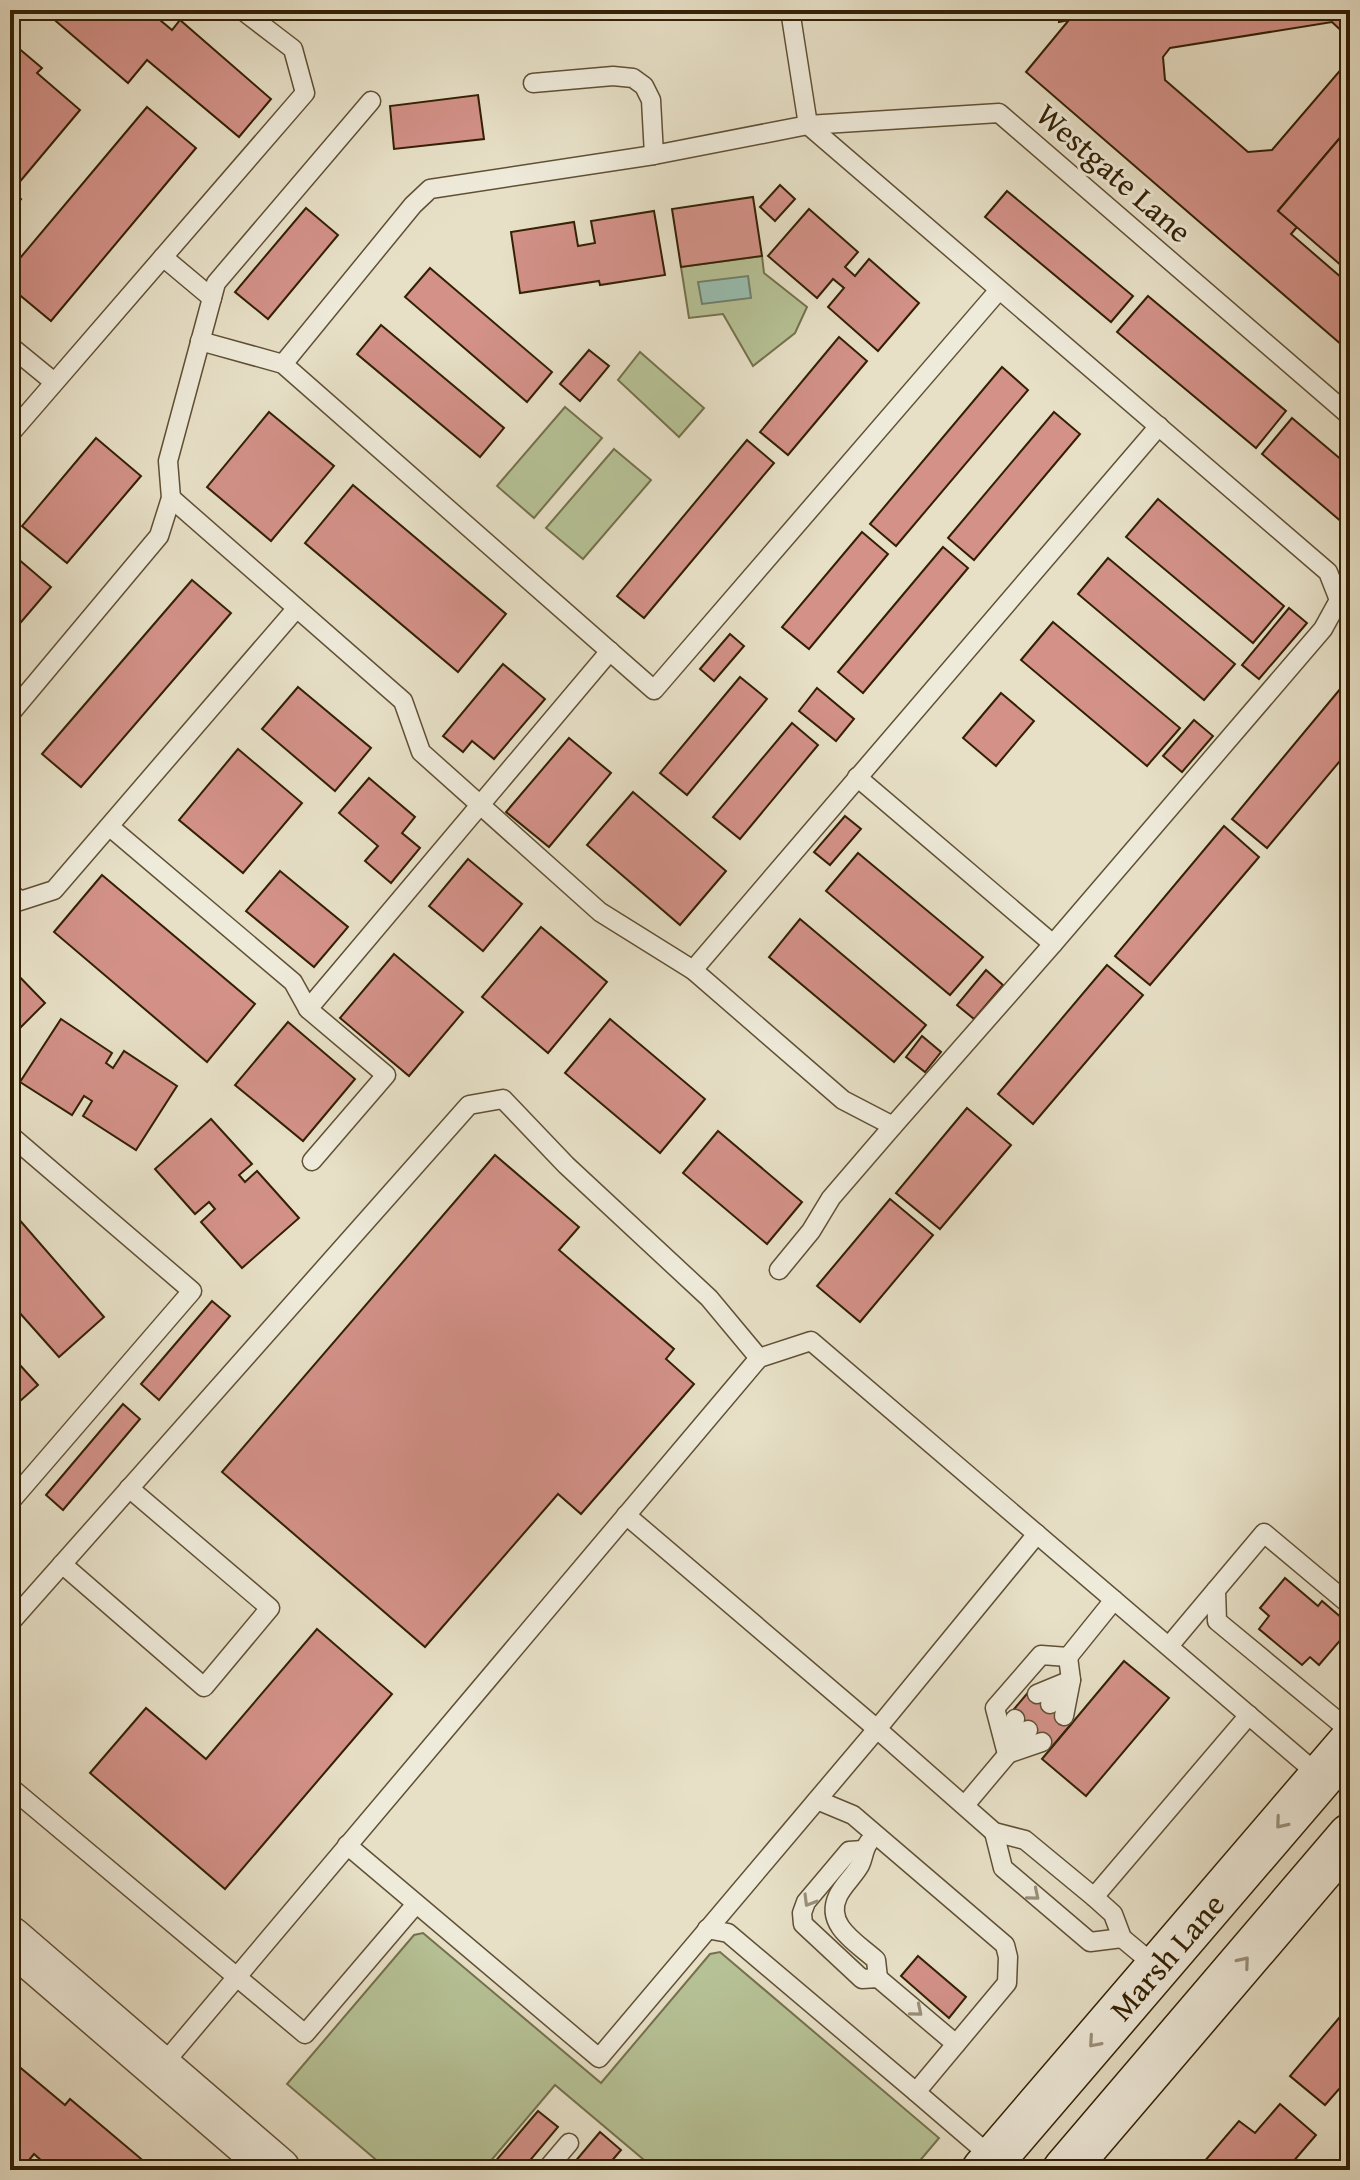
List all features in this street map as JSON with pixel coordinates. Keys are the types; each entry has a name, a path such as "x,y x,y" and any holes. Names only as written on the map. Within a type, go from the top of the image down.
{"main road":[{"name":"Marsh Lane","path":"989,2164 1350,1743"},
{"name":"Marsh Lane","path":"1065,2170 1350,1836"},
{"path":"10,1939 278,2170"},
{"path":"1158,1968 1206,2007"}],"lane":[{"path":"10,434 305,93 293,49 242,10"},
{"path":"779,1270 811,1231 831,1198 1323,629 1339,600 1328,572 808,125 790,10"},
{"path":"533,83 613,76 633,78 644,86 651,100 654,155"},
{"path":"10,714 159,536 171,498 168,461 216,283 371,101"},
{"name":"Westgate Lane","path":"283,364 413,205 430,189 654,155 808,125 999,113 1350,416"},
{"path":"163,257 212,298"},
{"path":"200,341 283,364 654,690 999,290"},
{"path":"10,346 54,382"},
{"path":"693,970 1159,426"},
{"path":"171,498 403,701 421,752 600,912 693,970 843,1100 893,1126"},
{"path":"10,892 20,901 54,890 296,609"},
{"path":"308,1009 610,651"},
{"path":"857,777 1053,944"},
{"path":"110,827 293,982 308,1009 386,1075 312,1161"},
{"path":"10,1623 469,1105 503,1099 566,1165 709,1298 759,1358"},
{"path":"10,1135 192,1291 10,1502"},
{"path":"160,2068 759,1358 811,1341 1321,1777"},
{"path":"62,1564 204,1687 270,1608 129,1488"},
{"path":"626,1515 994,1832 1025,1840 1094,1897 1113,1914 1122,1938 1158,1968"},
{"path":"1169,1646 1264,1533 1350,1605"},
{"path":"347,1845 599,2058 1037,1534"},
{"path":"1216,1590 1217,1621 1350,1731"},
{"path":"1071,1680 1050,1705 1071,1680 1068,1657 1114,1600"},
{"path":"1007,1754 995,1708 1041,1655 1068,1657"},
{"path":"1094,1897 1249,1715"},
{"path":"965,1805 1028,1731 1007,1754"},
{"path":"10,1787 305,2034 416,1904"},
{"path":"817,1800 853,1815 1005,1945 1007,1983 916,2092"},
{"path":"994,1832 1003,1868 1090,1942 1122,1938"},
{"path":"876,1834 863,1850 862,1862 838,1895 833,1909 836,1924 876,1960 878,1978 956,2044"},
{"path":"863,1850 849,1851 806,1902 802,1913 803,1924 862,1979 878,1978"},
{"path":"707,1929 728,1933 916,2092 989,2164"},
{"path":"546,2170 569,2143"}],"shaded area":[{"path":"762,256 764,273 807,307 795,333 753,366 723,314 689,318 681,267"},
{"path":"748,276 751,298 702,304 698,282"},
{"path":"640,352 704,408 679,437 618,380"},
{"path":"565,407 602,438 534,518 497,486"},
{"path":"614,449 651,480 583,559 546,528"},
{"path":"423,1933 601,2083 710,1954 720,1952 939,2138 912,2170 656,2170 555,2085 483,2170 388,2170 287,2084 414,1935"}],"building":[{"path":"43,10 148,10 172,30 180,20 271,99 239,137 147,60 128,83"},
{"path":"1057,10 1350,10 1350,59 1350,126 1278,211 1297,227 1291,234 1350,285 1350,352 1026,72 1069,20 1059,22","holes":["1332,22 1348,37 1350,59 1272,150 1248,152 1165,80 1163,57 1170,48"]},
{"path":"10,41 42,68 37,73 80,110 12,191 21,199 10,213"},
{"path":"478,95 484,139 394,149 390,106"},
{"path":"147,107 196,148 51,321 10,287 10,270"},
{"path":"1350,126 1350,273 1278,211"},
{"path":"780,185 795,199 775,221 760,207"},
{"path":"1007,191 1133,296 1111,322 985,217"},
{"path":"753,197 762,256 681,267 672,209"},
{"path":"306,208 338,235 268,319 235,292"},
{"path":"809,209 858,252 845,267 855,276 869,259 919,303 878,351 828,307 844,288 833,279 817,298 768,256"},
{"path":"654,211 665,275 520,293 511,232 574,222 578,246 595,243 591,221"},
{"path":"430,268 552,372 527,402 405,297"},
{"path":"1148,296 1286,411 1256,448 1117,332"},
{"path":"381,325 504,428 480,457 357,354"},
{"path":"839,337 867,361 788,455 760,432"},
{"path":"589,350 609,366 580,401 560,384"},
{"path":"1002,367 1028,390 896,546 870,524"},
{"path":"269,412 334,466 271,541 207,487"},
{"path":"1054,412 1080,434 974,560 948,538"},
{"path":"1292,418 1350,467 1350,529 1262,454"},
{"path":"96,438 141,476 67,563 22,526"},
{"path":"747,440 774,463 644,618 617,596"},
{"path":"353,485 506,614 458,672 305,543"},
{"path":"1158,499 1284,606 1253,643 1126,537"},
{"path":"862,532 888,554 809,649 782,627"},
{"path":"943,547 968,568 863,693 838,672"},
{"path":"10,552 51,587 10,635"},
{"path":"1108,558 1235,664 1204,700 1078,594"},
{"path":"192,580 231,613 81,787 42,754"},
{"path":"1289,608 1307,623 1259,679 1242,665"},
{"path":"1053,622 1180,728 1147,766 1021,660"},
{"path":"730,634 744,646 714,681 700,669"},
{"path":"503,664 545,699 494,759 472,741 463,752 443,736"},
{"path":"740,677 767,699 687,795 660,773"},
{"path":"298,687 371,748 335,791 262,729"},
{"path":"817,688 854,719 836,741 799,711"},
{"path":"1341,688 1350,695 1350,749 1267,848 1232,819"},
{"path":"1001,693 1034,721 996,766 963,738"},
{"path":"1194,720 1213,736 1182,772 1163,756"},
{"path":"792,723 818,745 740,839 713,817"},
{"path":"569,738 611,773 549,847 506,812"},
{"path":"238,749 302,803 243,873 179,820"},
{"path":"369,778 415,817 402,833 420,848 391,883 365,861 378,846 339,813"},
{"path":"633,792 726,871 680,925 587,845"},
{"path":"845,816 861,829 830,865 814,852"},
{"path":"1224,826 1259,857 1150,985 1115,956"},
{"path":"858,853 983,957 950,995 826,891"},
{"path":"468,859 522,904 483,951 429,906"},
{"path":"280,871 348,927 314,967 246,911"},
{"path":"102,875 255,1004 207,1062 54,932"},
{"path":"800,919 926,1025 894,1062 769,957"},
{"path":"541,927 607,982 548,1053 482,997"},
{"path":"394,954 463,1012 409,1076 340,1018"},
{"path":"1107,965 1143,995 1033,1124 998,1094"},
{"path":"10,967 45,1003 10,1038"},
{"path":"986,970 1003,985 974,1019 957,1005"},
{"path":"61,1019 112,1053 106,1063 113,1068 124,1051 177,1086 136,1150 83,1116 92,1101 84,1096 72,1115 20,1082"},
{"path":"610,1019 705,1099 660,1153 565,1073"},
{"path":"288,1022 355,1079 303,1141 235,1085"},
{"path":"922,1036 941,1052 925,1072 906,1057"},
{"path":"967,1108 1011,1145 940,1229 896,1193"},
{"path":"211,1119 252,1164 239,1175 245,1182 257,1171 299,1218 242,1268 201,1222 215,1209 209,1202 195,1214 155,1169"},
{"path":"718,1131 802,1202 767,1244 683,1173"},
{"path":"495,1155 579,1227 559,1250 674,1349 666,1359 694,1384 581,1514 558,1494 425,1647 222,1472"},
{"path":"890,1199 933,1235 860,1322 817,1286"},
{"path":"10,1209 104,1317 59,1357 10,1302"},
{"path":"212,1301 230,1316 159,1400 141,1384"},
{"path":"10,1354 38,1385 10,1410"},
{"path":"123,1404 140,1419 63,1510 46,1495"},
{"path":"1285,1578 1318,1606 1322,1601 1350,1625 1350,1629 1319,1665 1310,1657 1302,1665 1259,1629 1269,1616 1260,1608"},
{"path":"317,1629 392,1694 225,1889 90,1773 146,1708 206,1759"},
{"path":"1124,1661 1169,1698 1086,1796 1042,1759"},
{"path":"1031,1689 1072,1723 1050,1749 1009,1715"},
{"path":"918,1956 966,1997 949,2018 901,1976"},
{"path":"1350,2005 1350,2096 1339,2089 1325,2105 1290,2076"},
{"path":"10,2059 65,2105 70,2099 146,2163 140,2170 52,2170 34,2154 24,2166 10,2154"},
{"path":"1280,2104 1316,2135 1286,2170 1197,2170 1239,2121 1255,2133"},
{"path":"538,2111 558,2127 522,2170 488,2170"},
{"path":"600,2132 621,2150 604,2170 568,2170"}]}
